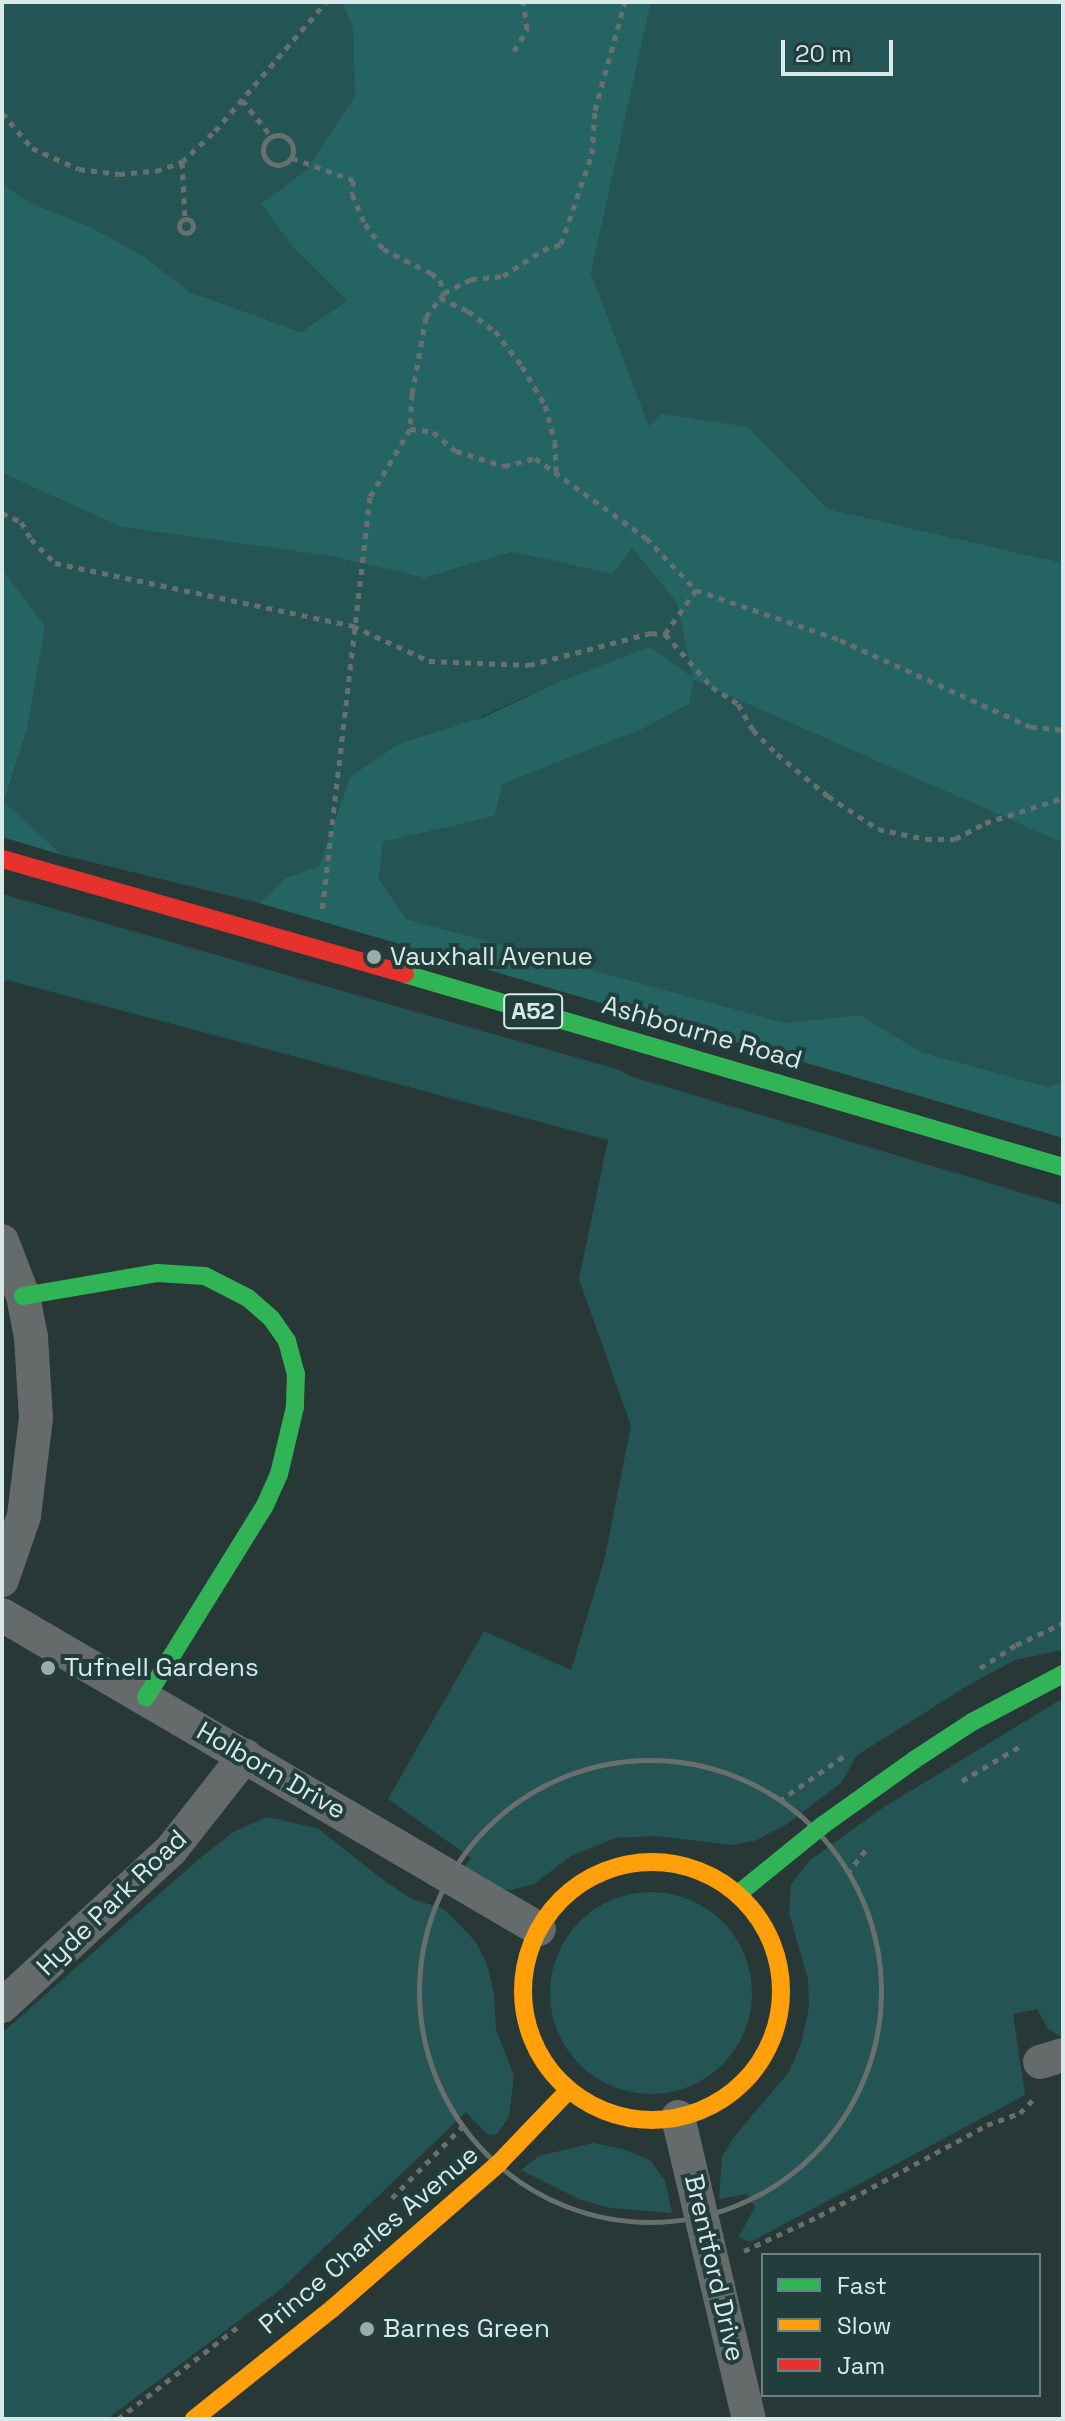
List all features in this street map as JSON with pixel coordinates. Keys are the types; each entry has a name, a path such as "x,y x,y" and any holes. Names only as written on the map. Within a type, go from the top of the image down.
{"main road":[{"name":"Ashbourne Road","path":"2,859 757,1075 1063,1167"},
{"path":"23,1296 158,1273 205,1276 248,1298 271,1318 287,1341 296,1374 295,1407 279,1474 264,1507 146,1697"},
{"path":"738,1894 815,1832 972,1722 1063,1674"},
{"path":"659,1862 687,1867 714,1878 738,1894 757,1916 771,1940 779,1967 781,1996 777,2024 766,2051 751,2074 718,2101 678,2117 649,2120 620,2116 593,2106 569,2090 549,2068 534,2043 525,2015 523,1985 528,1956 539,1929 555,1905 577,1886 602,1872 630,1864 659,1862"},
{"name":"Prince Charles Avenue","path":"194,2419 333,2308 499,2163 569,2090"}],"street":[{"path":"2,1241 23,1296 35,1378 32,1469 20,1532 2,1580"},
{"name":"Holborn Drive","path":"2,1615 539,1929"},
{"name":"Hyde Park Road","path":"2,2006 171,1850 245,1756"},
{"name":"Brentford Drive","path":"678,2117 704,2217 749,2419"}],"path":[{"path":"2,113 32,148 79,169 119,174 156,171 182,162 197,150 326,2"},
{"path":"514,51 527,29 523,2"},
{"path":"321,918 370,497 410,429 412,394 426,317 442,296 471,279 503,276 543,250 561,244 592,154 595,110 625,2"},
{"path":"242,100 272,137"},
{"path":"292,158 290,140 281,136 272,137 264,143 265,159 278,166 292,158 353,180 352,194 365,224 383,249 440,280 442,296"},
{"path":"182,162 185,219"},
{"path":"442,296 495,331 522,366 545,405 555,442 556,472"},
{"path":"410,429 433,432 456,451 504,466 535,458 646,538 696,590 840,640 1031,727 1063,730"},
{"path":"2,513 21,522 31,539 55,563 353,626 429,661 529,665 651,633 665,634 712,687 738,704 753,730 777,754 838,803 878,829 926,839 955,839 985,823 1063,798"},
{"path":"665,634 696,590"},
{"path":"953,1787 1029,1741"},
{"path":"624,1761 670,1762 746,1784 795,1811 815,1832 847,1874 870,1922 880,1977 872,2065 840,2125 809,2161 775,2187 737,2208 704,2217 644,2219 597,2212 524,2184 462,2127 436,2079 419,2007 420,1973 429,1916 463,1849 513,1806 574,1772 624,1761"},
{"path":"847,1874 862,1852 876,1840"},
{"path":"717,2276 731,2257 819,2216 987,2125 1020,2113 1036,2100 1051,2058"},
{"path":"385,2204 462,2127"},
{"path":"118,2419 245,2322"}],"shaded area":[{"path":"2,2 342,2 353,29 355,96 307,169 261,204 292,246 347,301 301,332 190,292 143,256 93,228 29,202 2,184"},
{"path":"342,2 651,2 591,273 649,426 662,414 748,427 828,509 1063,563 1063,843 694,680 689,704 640,730 503,784 494,816 383,842 379,879 406,919 784,1023 860,1015 921,1052 1048,1087 1063,1082 1063,1138 259,903 286,878 319,866 350,777 399,744 484,717 558,682 650,647 693,678 677,603 632,548 613,574 512,552 424,578 330,556 121,527 2,473 2,184 29,202 93,228 143,256 190,292 301,332 347,301 292,246 261,204 307,169 355,96 353,29"},
{"path":"651,2 1063,2 1063,563 828,509 748,427 649,426 591,273"},
{"path":"2,473 121,527 330,556 424,578 512,552 613,574 632,548 677,603 694,679 1063,843 1063,1082 1048,1087 921,1052 860,1015 784,1024 406,919 379,879 383,842 493,816 503,784 640,730 650,647 558,682 350,777 319,866 286,878 259,903 62,855 4,803 27,729 44,627 2,569"},
{"path":"2,569 45,627 27,729 4,802 62,855 2,837"},
{"path":"2,894 620,1070 630,1076 1063,1205 1063,1650 1015,1660 967,1686 856,1756 842,1782 787,1824 757,1840 733,1845 656,1836 615,1838 571,1856 534,1884 510,1890 483,1884 462,1869 471,1858 388,1799 484,1631 571,1670 605,1557 631,1426 579,1279 608,1140 7,980 2,985"},
{"path":"1063,1698 1063,2038 1048,2029 1037,2009 1013,2014 1025,2095 751,2242 738,2237 755,2208 747,2194 719,2199 722,2157 734,2137 789,2072 802,2041 809,2007 808,1979 789,1913 791,1884 809,1861 881,1809"},
{"path":"267,1817 317,1828 412,1899 444,1909 475,1941 487,1964 494,1993 496,2029 514,2076 509,2117 497,2134 488,2135 466,2112 281,2289 107,2419 2,2419 2,2033 200,1858 235,1831"},
{"path":"651,1892 690,1900 722,1922 744,1954 752,1993 744,2032 722,2064 690,2086 651,2094 612,2086 580,2064 558,2032 550,1993 558,1954 580,1922 612,1900"},
{"path":"593,2143 623,2149 650,2160 665,2181 672,2213 610,2208 579,2199 521,2170 539,2156"}],"traffic: fast":[{"path":"405,974 1063,1167"},
{"path":"23,1296 158,1273 205,1276 248,1298 271,1318 287,1341 296,1374 295,1407 279,1474 264,1507 146,1697"},
{"path":"738,1894 823,1825 914,1760 972,1722 1063,1674"}],"traffic: slow":[{"path":"652,1862 701,1872 743,1900 771,1942 781,1991 771,2040 743,2082 701,2110 652,2120 603,2110 561,2082 533,2040 523,1991 533,1942 561,1900 603,1872 652,1862"},
{"path":"194,2419 333,2308 499,2163 569,2090"}],"traffic: jam":[{"path":"2,859 405,974"}],"place":[{"name":"Vauxhall Avenue","path":"374,957"},
{"name":"Tufnell Gardens","path":"48,1668"},
{"name":"Barnes Green","path":"367,2329"}]}
